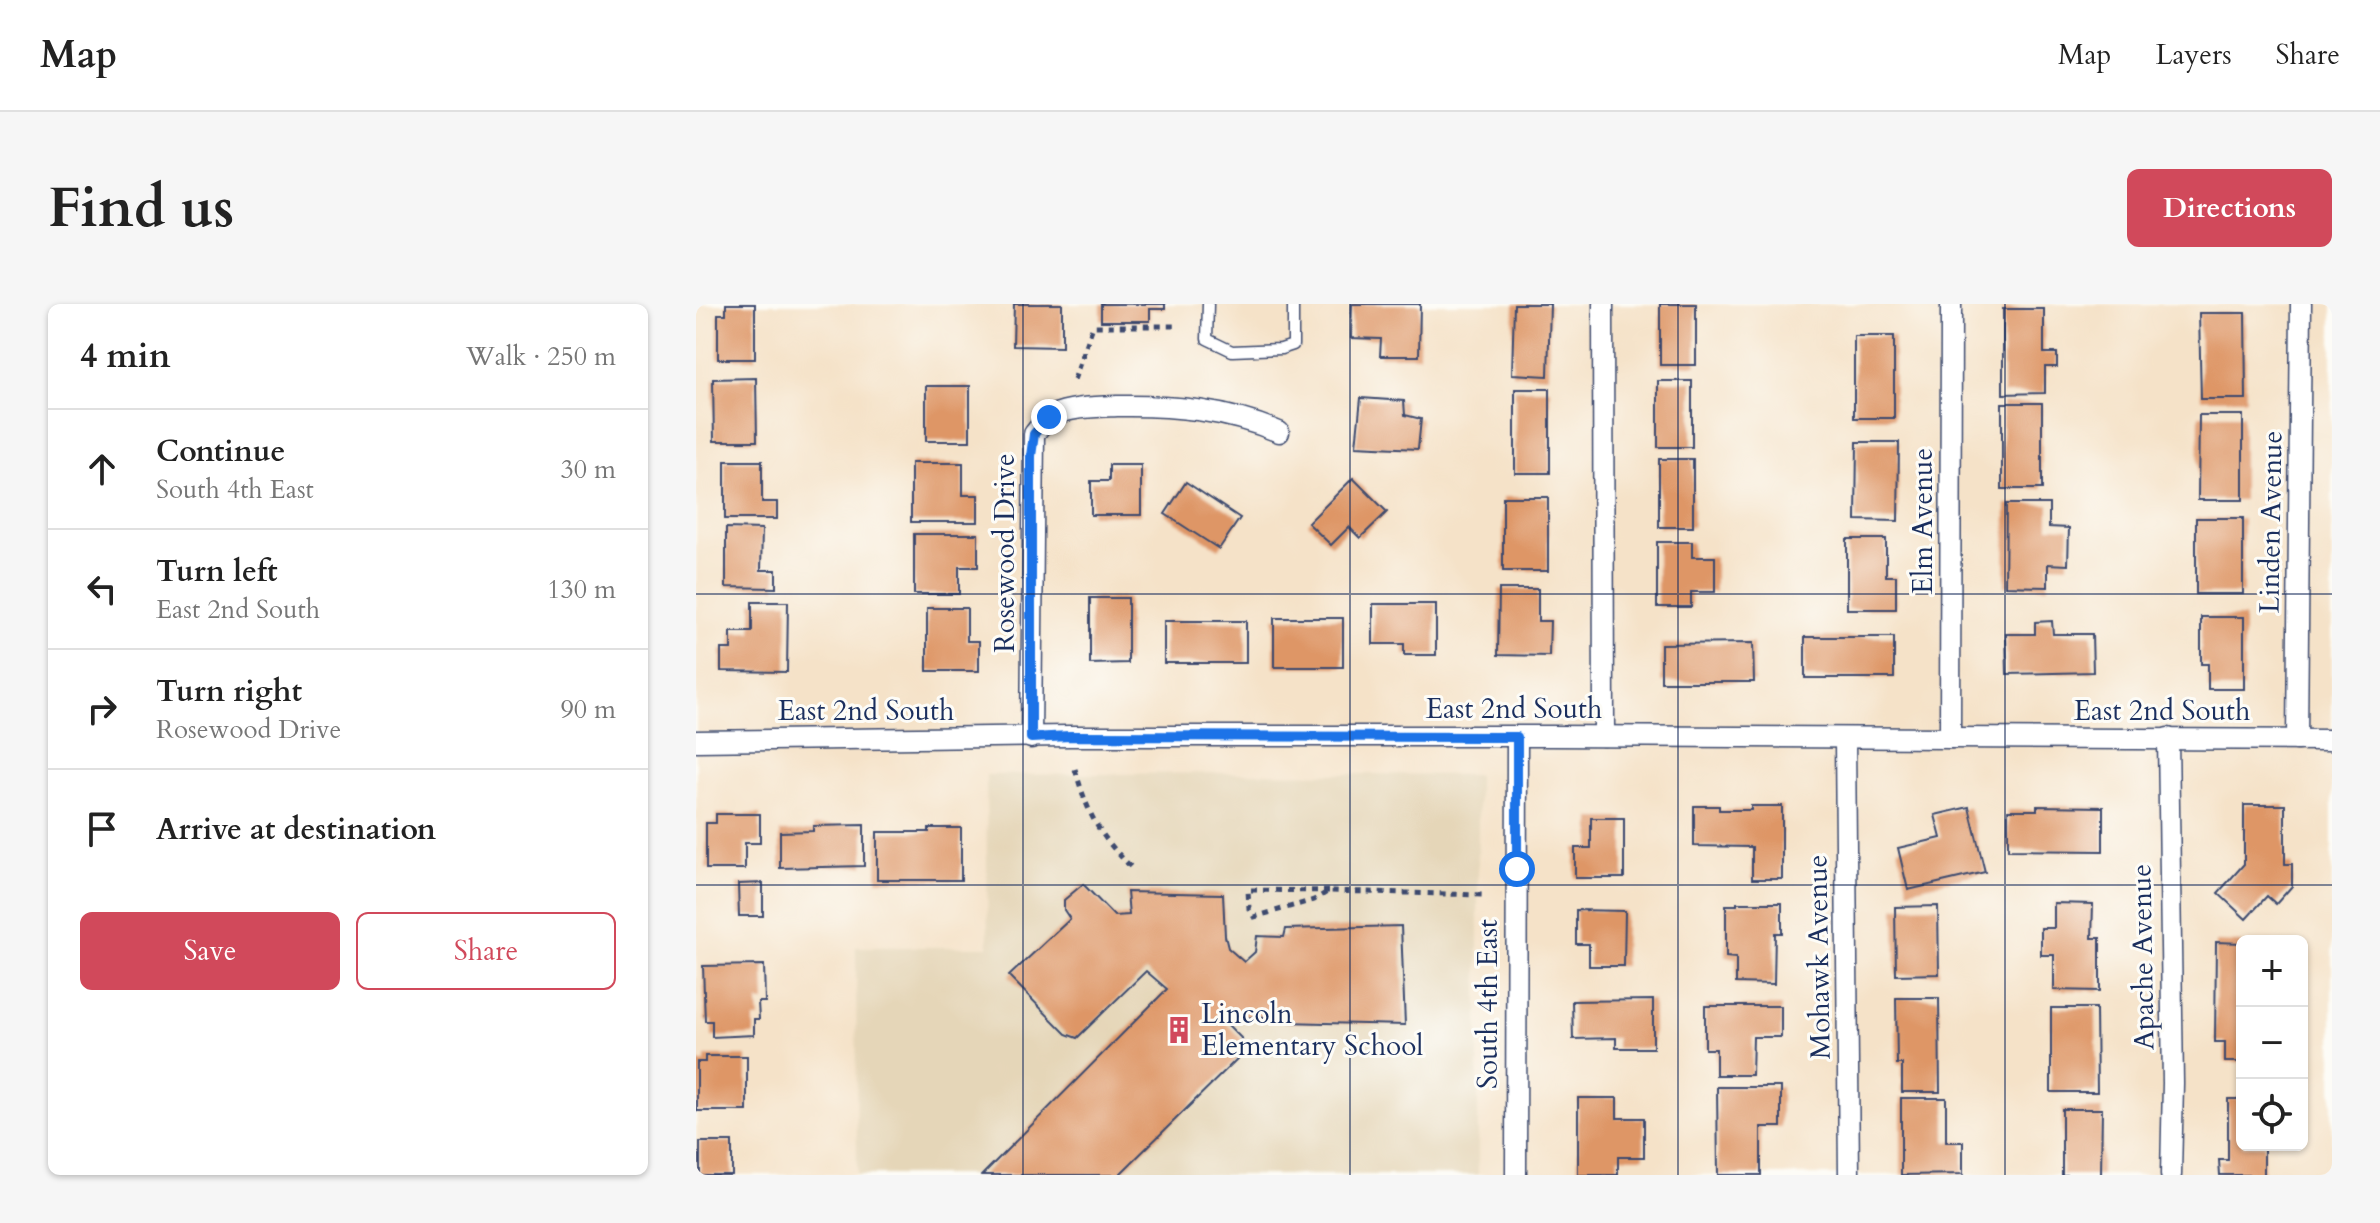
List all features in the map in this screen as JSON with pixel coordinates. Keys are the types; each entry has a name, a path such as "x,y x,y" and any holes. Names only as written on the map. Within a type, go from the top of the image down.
{"street":[{"path":"1603,304 1604,736"},
{"name":"Elm Avenue","path":"1950,738 1951,304"},
{"name":"Linden Avenue","path":"2297,740 2301,304"},
{"name":"Rosewood Drive","path":"1031,738 1034,434 1049,417 1084,407 1170,405 1231,416 1279,432"},
{"name":"East 2nd South","path":"696,741 1070,736 2332,740"},
{"name":"South 4th East","path":"1516,1175 1517,737"},
{"name":"Apache Avenue","path":"2168,738 2173,1083 2171,1175"},
{"name":"Mohawk Avenue","path":"1845,739 1849,1175"}],"lane":[{"path":"1208,304 1207,339 1232,351 1281,349 1293,345 1293,304"}],"path":[{"path":"1074,380 1093,326 1176,326"},
{"path":"1075,769 1089,813 1105,842 1133,869"},
{"path":"1329,891 1314,900 1254,917 1249,909 1248,890 1329,891 1484,895"}],"shaded area":[{"path":"986,775 1478,775 1478,1175 857,1175 856,947 988,947"}],"building":[{"path":"726,304 755,304 755,359 718,359 718,314 726,314"},
{"path":"1014,304 1062,304 1062,347 1013,346"},
{"path":"1101,304 1165,304 1165,309 1150,309 1150,321 1101,321"},
{"path":"1352,304 1420,304 1419,356 1380,356 1381,339 1351,338"},
{"path":"1514,304 1550,304 1548,376 1512,374"},
{"path":"1660,304 1696,304 1696,365 1660,365"},
{"path":"2003,309 2044,309 2044,353 2057,353 2057,367 2045,367 2045,393 2003,394"},
{"path":"2199,313 2245,313 2246,399 2201,399"},
{"path":"1854,336 1894,336 1894,418 1854,418"},
{"path":"756,378 757,441 714,441 713,379"},
{"path":"1658,381 1692,381 1692,447 1658,447"},
{"path":"926,386 970,386 970,441 926,441"},
{"path":"1515,389 1550,389 1550,473 1515,473"},
{"path":"1361,398 1404,401 1405,415 1421,419 1418,449 1356,446"},
{"path":"2002,403 2042,403 2042,489 2002,489"},
{"path":"2199,415 2243,415 2243,500 2198,500"},
{"path":"1857,442 1899,442 1898,521 1856,520"},
{"path":"1659,459 1693,459 1693,527 1659,527"},
{"path":"725,461 762,461 762,502 777,502 777,519 725,519"},
{"path":"911,463 963,463 963,495 978,495 978,522 911,522"},
{"path":"1109,465 1141,465 1141,515 1091,515 1091,481 1109,481"},
{"path":"1353,478 1387,512 1360,538 1349,527 1331,545 1308,523"},
{"path":"1186,482 1240,518 1219,549 1165,514"},
{"path":"1503,497 1548,497 1548,571 1503,571"},
{"path":"2006,504 2049,504 2049,527 2069,528 2068,565 2048,564 2048,587 2005,586"},
{"path":"2196,518 2243,518 2243,594 2196,594"},
{"path":"726,528 762,529 761,570 776,570 776,588 726,587"},
{"path":"914,534 978,534 978,567 959,567 959,594 914,594"},
{"path":"1847,539 1886,539 1886,576 1896,576 1896,609 1847,609"},
{"path":"1657,542 1692,542 1692,557 1715,557 1715,592 1691,592 1691,607 1657,607"},
{"path":"1499,589 1538,589 1538,621 1550,621 1549,656 1498,655"},
{"path":"1090,598 1128,598 1128,663 1090,664"},
{"path":"752,602 788,602 787,672 721,671 721,649 731,649 731,632 752,632"},
{"path":"1373,604 1436,604 1436,655 1404,655 1404,644 1373,644"},
{"path":"927,608 967,608 967,641 979,641 979,671 927,671"},
{"path":"2201,617 2244,617 2244,689 2208,689 2208,664 2201,664"},
{"path":"1274,618 1343,618 1343,667 1274,667"},
{"path":"1164,621 1246,621 1246,663 1164,663"},
{"path":"2052,621 2053,634 2092,634 2093,672 2007,674 2006,634 2035,634 2035,622"},
{"path":"1805,637 1894,637 1894,678 1805,678"},
{"path":"1753,643 1754,682 1661,682 1661,644"},
{"path":"2244,805 2285,805 2285,864 2292,864 2292,886 2276,904 2267,896 2246,919 2218,893 2244,864"},
{"path":"1694,806 1751,810 1751,806 1782,806 1782,879 1752,879 1752,847 1694,846"},
{"path":"2037,806 2103,807 2103,851 2008,850 2008,810 2037,810"},
{"path":"1969,807 1985,872 1908,890 1898,848 1941,838 1935,815"},
{"path":"716,814 760,814 760,843 745,843 745,869 706,869 706,823 716,823"},
{"path":"1591,818 1624,818 1624,878 1575,878 1575,848 1591,848"},
{"path":"864,825 864,866 780,868 780,832 813,831 813,826"},
{"path":"929,828 961,828 961,880 877,880 877,832 929,832"},
{"path":"763,883 763,916 739,916 738,884"},
{"name":"Lincoln Elementary School","path":"1083,884 1114,916 1129,915 1127,892 1223,894 1228,948 1244,962 1255,952 1257,936 1284,937 1286,929 1401,926 1405,1025 1285,1022 1259,1016 1225,1022 1242,1039 1233,1049 1240,1056 1119,1175 982,1175 1167,989 1146,971 1077,1038 1066,1034 1009,976 1070,919 1064,910 1064,900"},
{"path":"1782,903 1782,933 1775,933 1774,984 1736,983 1736,958 1726,957 1726,905"},
{"path":"2054,903 2093,904 2092,938 2100,938 2100,991 2054,990 2054,955 2041,955 2041,928 2054,928"},
{"path":"1938,906 1939,974 1896,975 1895,907"},
{"path":"1576,910 1625,911 1624,966 1589,966 1589,944 1576,944"},
{"path":"2216,942 2236,943 2236,1062 2225,1062 2225,1042 2215,1042"},
{"path":"764,965 765,1002 758,1002 759,1019 754,1019 754,1035 712,1037 712,1021 705,1021 703,966"},
{"path":"1896,998 1939,998 1940,1092 1902,1092 1902,1064 1897,1064"},
{"path":"1653,1000 1653,1048 1616,1048 1616,1038 1573,1039 1572,1001"},
{"path":"1705,1006 1781,1006 1781,1037 1753,1037 1752,1075 1716,1075 1716,1049 1705,1049"},
{"path":"2051,1008 2096,1008 2097,1092 2051,1092"},
{"path":"705,1056 747,1056 747,1111 697,1111 697,1062 705,1062"},
{"path":"1717,1087 1781,1087 1781,1127 1761,1127 1761,1175 1718,1175"},
{"path":"1578,1098 1617,1098 1617,1118 1644,1118 1644,1157 1618,1157 1618,1175 1578,1175"},
{"path":"1901,1098 1946,1098 1946,1142 1963,1142 1963,1174 1901,1175"},
{"path":"2228,1099 2236,1099 2236,1151 2264,1151 2264,1175 2220,1175 2219,1160 2228,1160"},
{"path":"2062,1109 2102,1109 2101,1175 2062,1175"},
{"path":"700,1142 732,1142 732,1175 700,1175"}],"place":[{"name":"Lincoln Elementary School","path":"1179,1030"}],"route":[{"path":"1049,417 1034,434 1031,456 1031,738 1517,737 1517,869"}]}
